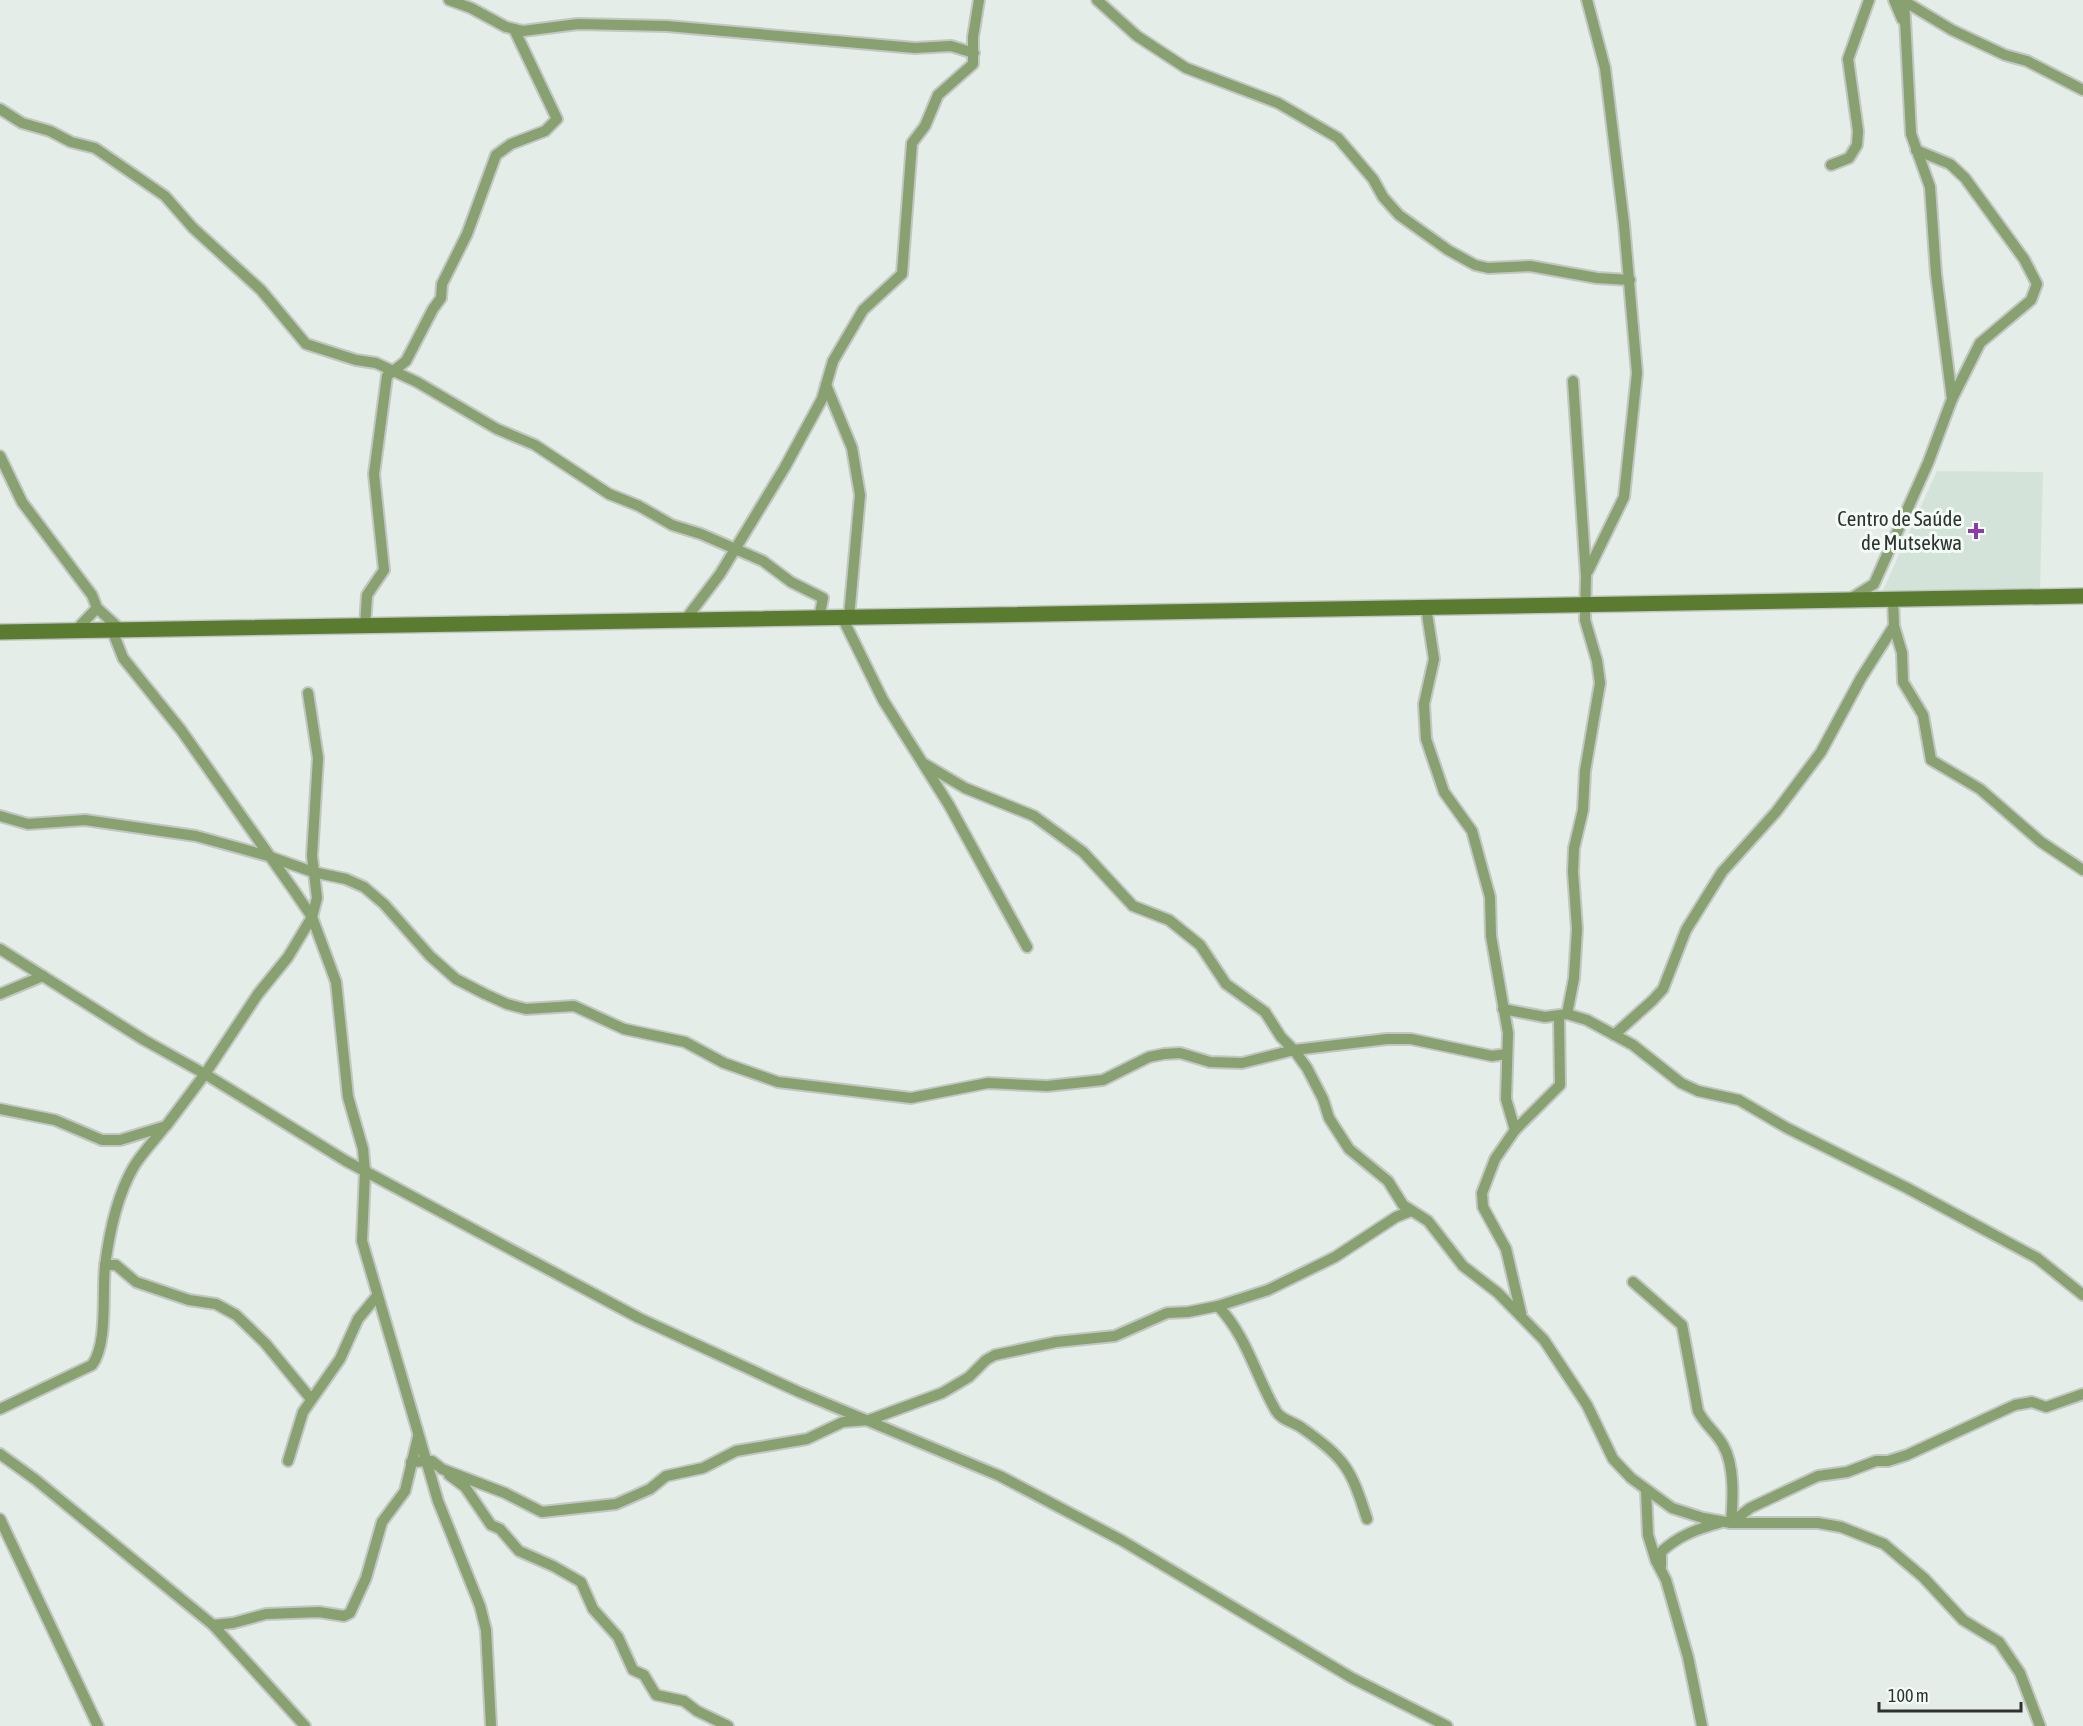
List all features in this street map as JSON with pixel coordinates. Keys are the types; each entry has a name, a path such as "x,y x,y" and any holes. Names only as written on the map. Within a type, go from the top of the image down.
{"street":[{"path":"449,0 514,29 578,24 667,26 915,48 951,46 974,53"},
{"path":"685,620 708,591 785,467 822,399 833,361 863,309 902,274 912,143 925,126 938,95 971,68 979,0"},
{"path":"1097,0 1137,36 1186,68 1217,82 1278,103 1338,138 1373,179 1383,197 1399,215 1448,250 1474,265 1500,268 1530,266 1596,278 1630,280"},
{"path":"1586,576 1624,497 1635,409 1637,372 1630,280 1605,68 1587,0"},
{"path":"1831,165 1849,158 1857,145 1858,131 1848,59 1869,0"},
{"path":"1901,0 1905,27 1911,134 1930,187 1931,234 1952,399"},
{"path":"1901,0 1959,34 2005,55 2027,61 2083,90"},
{"path":"365,626 367,596 384,570 374,474 387,376 406,361 441,298 442,284 467,234 496,155 512,144 545,131 557,119 514,29"},
{"path":"0,110 22,123 50,131 71,142 95,148 165,196 193,228 261,290 306,344 356,360 376,363 394,371 497,429 535,445 609,494 639,506 672,525 764,561 791,582 823,598 819,618"},
{"path":"1848,600 1874,584 1928,463 1952,399 1980,343 2031,300 2037,284 2024,259 1965,178 1950,164 1916,150"},
{"path":"1524,1319 1519,1310 1506,1249 1481,1201 1495,1159 1515,1130 1560,1085 1563,1015 1574,978 1577,929 1572,872 1574,848 1583,810 1585,771 1600,683 1586,612 1586,576 1573,381"},
{"path":"826,385 852,448 861,495 845,617 883,700 923,763 1026,947"},
{"path":"0,456 22,502 92,595 97,608 117,630 123,658 181,730 312,917 336,982 348,1097 363,1149 365,1172 362,1241 438,1501 480,1606 486,1630 491,1726"},
{"path":"1874,584 1877,593 1889,599"},
{"path":"0,632 1567,605 1586,612 1848,600 2083,596"},
{"path":"1889,599 1902,653 1903,682 1923,715 1931,760 1982,791 2041,842 2083,870"},
{"path":"1426,607 1434,659 1424,704 1426,739 1450,805 1464,818 1477,847 1490,897 1491,936 1508,1033 1506,1099 1515,1130"},
{"path":"75,631 97,608"},
{"path":"1614,1035 1663,988 1686,930 1722,872 1776,812 1821,752 1861,678 1894,626"},
{"path":"0,1409 92,1365 96,1359 102,1330 105,1265 123,1191 133,1168 205,1074 258,994 288,957 312,917 317,898 313,872 318,758 308,693"},
{"path":"923,763 964,788 1034,816 1057,836 1076,847 1133,906 1169,920 1200,945 1226,984 1265,1012 1281,1037 1294,1050 1307,1068 1340,1137 1349,1149 1388,1181 1403,1205 1428,1221 1463,1266 1492,1287 1544,1340 1594,1418 1613,1459 1646,1490 1672,1508 1726,1523 1750,1508 1818,1476 1847,1472 1876,1461 1888,1461 1907,1455 1987,1415 2015,1405 2032,1402 2046,1407 2083,1394"},
{"path":"0,816 28,824 85,820 196,836 268,856 313,872 346,879 364,887 384,904 430,956 456,979 500,1001 526,1009 574,1006 624,1029 685,1042 724,1063 768,1080 911,1098 988,1083 1047,1086 1103,1080 1149,1057 1164,1054 1180,1053 1229,1064 1294,1050 1387,1039 1411,1039 1492,1056 1506,1054"},
{"path":"0,949 144,1040 205,1074 266,1114 365,1172 671,1334 1044,1498 1121,1539 1352,1678 1447,1726"},
{"path":"0,994 43,976"},
{"path":"1503,1009 1545,1017 1563,1015 1587,1020 1633,1045 1681,1083 1698,1091 1739,1100 1786,1128 1907,1188 2037,1258 2083,1294"},
{"path":"0,1109 54,1120 102,1140 120,1140 166,1126"},
{"path":"411,1462 426,1460 442,1469 505,1493 542,1512 616,1504 650,1489 666,1476 703,1468 736,1451 807,1439 843,1422 869,1420 942,1393 969,1377 986,1360 995,1355 1056,1342 1115,1336 1167,1313 1188,1312 1218,1306 1268,1290 1335,1257 1396,1217 1411,1211"},
{"path":"105,1265 116,1265 136,1282 189,1300 216,1304 236,1315 265,1343 311,1399"},
{"path":"1633,1282 1682,1324 1698,1411 1704,1423 1722,1442 1726,1452 1733,1501 1726,1523"},
{"path":"288,1461 303,1412 340,1359 358,1319 377,1296"},
{"path":"1218,1306 1242,1337 1276,1412 1332,1449 1342,1460 1354,1478 1367,1519"},
{"path":"213,1625 233,1623 266,1614 319,1612 344,1616 350,1613 373,1558 382,1522 405,1491 418,1434"},
{"path":"0,1454 36,1480 213,1625 305,1726"},
{"path":"442,1469 465,1487 491,1525 500,1529 519,1551 581,1582 593,1609 618,1637 633,1670 644,1675 656,1695 684,1701 698,1711 729,1726"},
{"path":"1646,1490 1648,1535 1666,1580 1688,1657 1702,1726"},
{"path":"0,1519 98,1726"},
{"path":"1661,1570 1661,1552 1671,1543 1684,1534 1726,1523 1818,1523 1841,1527 1884,1544 1924,1578 1963,1620 1999,1642 2019,1673 2040,1726"}],"shaded area":[{"name":"Centro de Saúde de Mutsekwa","path":"1937,471 2043,472 2040,592 1883,590"}],"place":[{"name":"Centro de Saúde de Mutsekwa","path":"1976,531"}]}
